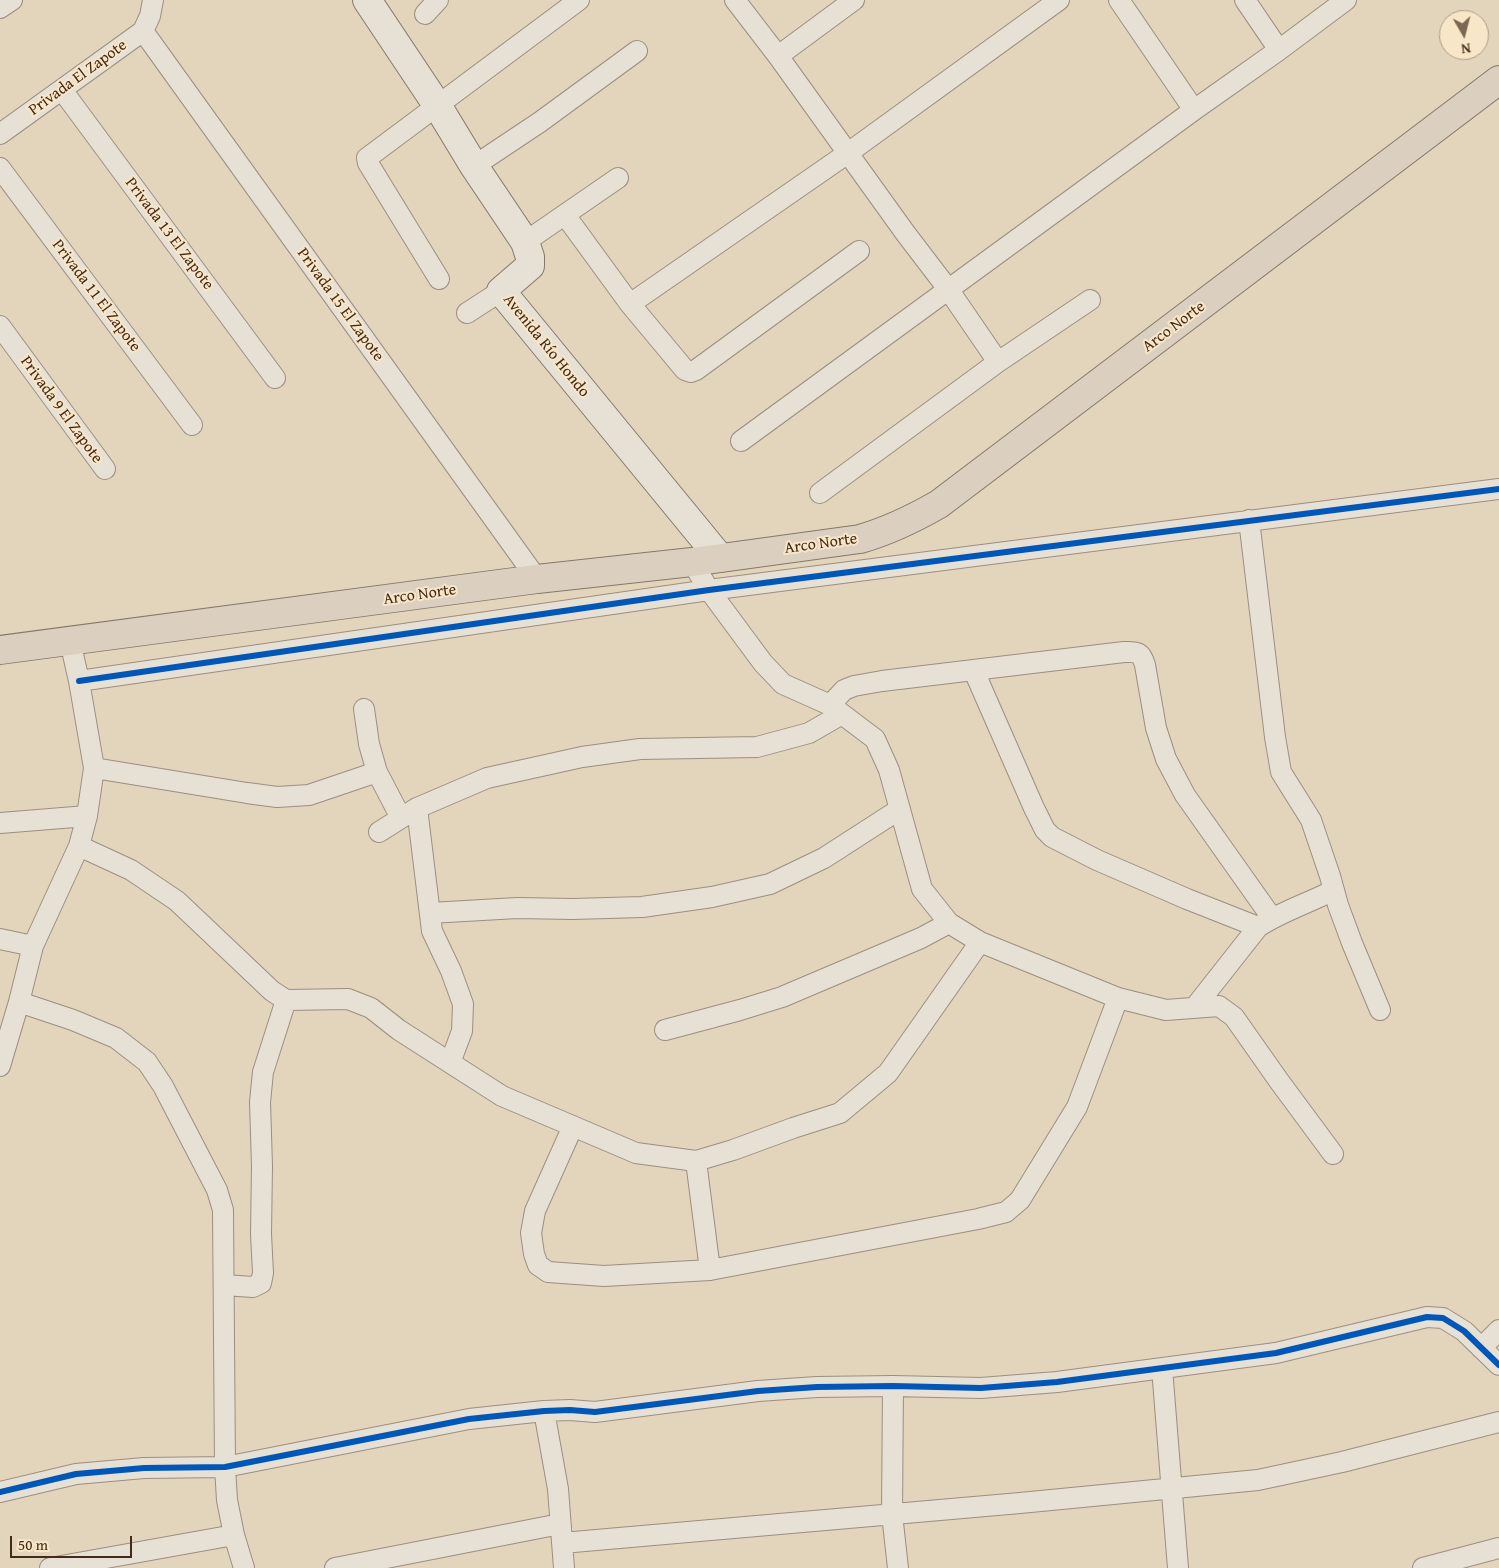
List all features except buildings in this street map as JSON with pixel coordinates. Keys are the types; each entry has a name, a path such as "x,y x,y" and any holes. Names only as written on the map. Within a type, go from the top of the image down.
{"main road":[{"name":"Avenida Río Hondo","path":"367,0 525,242 530,257 530,266 501,291 720,558"},
{"name":"Arco Norte","path":"0,650 537,579 692,562 860,539 884,532 907,522 939,504 1499,80"}],"street":[{"path":"0,8 12,0"},
{"path":"439,279 368,163 367,158 579,0"},
{"path":"734,0 778,56 906,234 948,289 998,362"},
{"path":"778,56 854,0"},
{"path":"630,304 848,153 1059,0"},
{"path":"1119,0 1194,110"},
{"path":"1245,0 1279,50"},
{"path":"741,441 1346,0"},
{"name":"Privada El Zapote","path":"0,134 62,90 148,16"},
{"name":"Privada 15 El Zapote","path":"148,16 537,579"},
{"path":"474,166 540,122 637,51"},
{"name":"Privada 13 El Zapote","path":"62,90 275,378"},
{"name":"Privada 11 El Zapote","path":"0,168 192,425"},
{"path":"525,242 618,178"},
{"path":"565,215 630,304 685,370 691,372 859,251"},
{"path":"467,313 501,291"},
{"path":"820,493 998,362 1090,300"},
{"name":"Privada 9 El Zapote","path":"0,326 105,470"},
{"path":"79,680 709,590 1499,489"},
{"path":"1249,520 1275,737 1281,772 1311,820 1338,905 1380,1010"},
{"path":"692,562 709,590 763,663 783,684 836,709 875,739 889,770 922,889 949,923 980,942 1118,998 1166,1010 1219,1006 1234,1016 1333,1154"},
{"path":"1,1058 20,1002 33,946 79,846 87,816 94,768 79,680 70,642"},
{"path":"379,832 409,813 487,778 582,757 640,749 758,747 808,733 836,709 844,690 854,686 882,681 1137,652 1143,656 1156,728 1166,759 1185,796 1265,923"},
{"path":"974,671 1034,808 1045,830 1052,837 1097,860 1187,899 1265,923"},
{"path":"364,709 368,744 377,772 409,813 432,931 451,970 463,1004 462,1031 450,1063"},
{"path":"94,768 247,794 277,797 309,795 377,772"},
{"path":"430,913 517,908 642,907 722,895 770,884 824,858 900,808"},
{"path":"0,823 87,816"},
{"path":"79,846 131,870 177,901 272,991 286,1000 348,999 371,1008 400,1030 502,1096 636,1153 696,1161 840,1113 888,1073 980,942"},
{"path":"1195,1007 1265,923 1334,890"},
{"path":"665,1030 782,997 920,938 949,923"},
{"path":"0,939 33,946"},
{"path":"573,1126 535,1211 531,1233 534,1254 538,1265 548,1272 604,1276 710,1270 968,1221 1006,1212 1020,1200 1077,1107 1118,998"},
{"path":"224,1285 253,1287 261,1283 263,1273 260,1102 264,1072 286,1000"},
{"path":"20,1002 116,1038 147,1062 163,1086 218,1190 222,1210 227,1500 234,1535 244,1568"},
{"path":"696,1161 710,1270"},
{"path":"0,1492 76,1474 144,1468 225,1467 469,1419 544,1411 570,1410 595,1412 758,1391 817,1387 981,1388 1057,1382 1276,1354 1427,1317 1443,1318 1464,1332 1499,1365"},
{"path":"1481,1348 1499,1330"},
{"path":"1162,1368 1178,1568"},
{"path":"893,1386 892,1514 898,1568"},
{"path":"544,1411 558,1489 564,1568"},
{"path":"335,1568 561,1534 892,1514 1258,1480 1342,1462 1499,1422"},
{"path":"50,1568 234,1535"},
{"path":"1423,1568 1499,1548"}],"cycle path":[{"path":"79,681 709,590 1499,489"},
{"path":"0,1492 76,1474 144,1468 225,1467 469,1419 544,1411 570,1410 595,1412 758,1391 817,1387 981,1388 1057,1382 1276,1353 1427,1317 1443,1318 1464,1331 1499,1365"}]}
